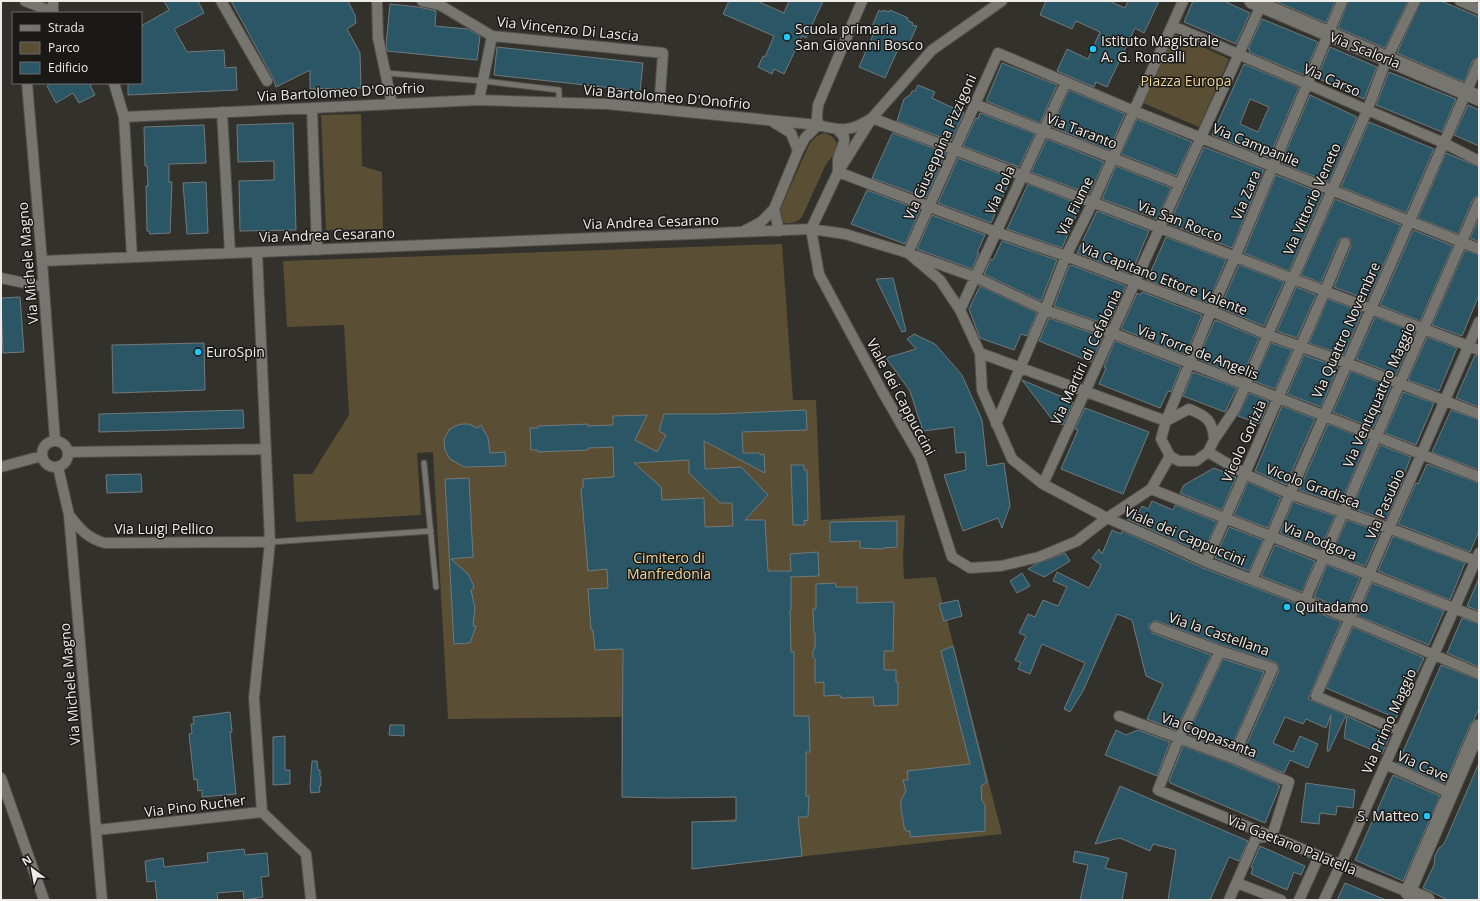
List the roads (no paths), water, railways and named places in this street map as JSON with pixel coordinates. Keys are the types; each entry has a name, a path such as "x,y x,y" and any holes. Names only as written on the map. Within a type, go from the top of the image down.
{"main road":[{"name":"Via Scaloria","path":"1259,2 1328,34 1473,95"},
{"path":"1408,892 1479,727"},
{"name":"Via Gaetano Palatella","path":"1408,892 1427,900"}],"street":[{"path":"25,1 51,12"},
{"path":"42,1 52,12"},
{"path":"53,1 53,12"},
{"path":"222,1 267,80"},
{"path":"377,1 378,38 392,104"},
{"name":"Via Vincenzo Di Lascia","path":"422,1 440,5 492,36 663,53 659,110"},
{"path":"741,232 761,222 774,209 798,151 805,138 818,125 818,105 862,1"},
{"path":"811,229 838,172 872,118 932,50 1002,1"},
{"name":"Via Fiume","path":"996,424 1019,367 1045,310 1066,256 1093,202 1184,1"},
{"name":"Via Zara","path":"1166,421 1342,1"},
{"name":"Via Vittorio Veneto","path":"1214,440 1235,409 1246,385 1367,111 1387,58 1415,1"},
{"path":"1460,1 1479,9"},
{"name":"Via Martiri di Cefalonia","path":"1043,484 1238,55 1259,2"},
{"name":"Via Carso","path":"1172,26 1444,143 1479,161"},
{"path":"479,100 492,36"},
{"name":"Via Campanile","path":"998,53 1134,111 1479,249"},
{"name":"Via Giuseppina Pizzigoni","path":"908,253 998,53"},
{"name":"Via Quattro Novembre","path":"1252,580 1444,143 1473,95 1479,63"},
{"name":"Via Pola","path":"960,310 1066,82"},
{"name":"Via Michele Magno","path":"27,84 55,440"},
{"path":"114,84 124,117 132,257"},
{"name":"Via Bartolomeo D'Onofrio","path":"124,117 479,100 607,104 818,125 838,130"},
{"name":"Via Taranto","path":"975,104 1179,184"},
{"path":"312,108 316,250"},
{"path":"222,112 230,253"},
{"path":"838,130 860,126 872,118"},
{"name":"Via San Rocco","path":"872,118 1479,350"},
{"name":"Via Bartolomeo D'Onofrio","path":"772,121 791,133 798,151"},
{"path":"838,130 844,137 844,142 838,159 838,172"},
{"name":"Via Capitano Ettore Valente","path":"838,172 996,232 1066,256 1268,334 1347,362 1479,414"},
{"name":"Via Ventiquattro Maggio","path":"1305,600 1479,202"},
{"path":"774,209 779,231"},
{"name":"Via Andrea Cesarano","path":"42,261 811,229 845,234 908,253 940,280 960,310 980,353 982,390 1012,459 1043,484 1108,518"},
{"name":"Viale dei Cappuccini","path":"811,229 819,274 882,391 920,457 952,557 970,568 1001,566 1039,557 1077,541 1151,489"},
{"name":"Vicolo Gorizia","path":"1206,562 1345,243"},
{"path":"257,252 270,542 254,698 262,812"},
{"name":"Via Torre de Angelis","path":"908,253 975,277 1045,310 1112,333 1190,363 1479,477"},
{"path":"1,278 44,287"},
{"name":"Via Pasubio","path":"1316,696 1479,322"},
{"path":"980,353 1166,421"},
{"path":"1189,409 1204,415 1213,428 1214,440 1208,452 1196,461 1179,461 1170,456 1161,439 1166,421 1189,409"},
{"path":"55,440 63,442 66,445 68,452 68,458 66,461 58,466 50,466 42,456 45,445 55,440"},
{"path":"68,452 266,449"},
{"name":"Vicolo Gradisca","path":"1208,452 1244,474 1290,494 1478,559"},
{"path":"1,467 42,456"},
{"path":"1151,489 1170,456"},
{"name":"Via Michele Magno","path":"58,466 69,515 102,900"},
{"name":"Via Podgora","path":"1151,489 1479,618"},
{"name":"Via Luigi Pellico","path":"69,515 85,534 104,543 270,542"},
{"name":"Viale dei Cappuccini","path":"1108,518 1206,562 1350,618 1479,674"},
{"name":"Via Primo Maggio","path":"1324,900 1454,608 1478,559"},
{"name":"Via la Castellana","path":"1156,627 1220,651 1273,668 1233,758"},
{"path":"1179,738 1220,651"},
{"name":"Via Cave","path":"1316,696 1400,731"},
{"name":"Via Coppasanta","path":"1119,716 1233,758 1289,782 1272,836"},
{"name":"Via Gaetano Palatella","path":"1179,738 1158,790 1408,892"},
{"name":"Via Cave","path":"1385,764 1450,793"},
{"path":"1,781 44,900"},
{"name":"Via Pino Rucher","path":"96,830 262,812 306,854 310,900"},
{"path":"1229,900 1256,838 1272,836"},
{"path":"1299,900 1319,856"},
{"path":"1237,883 1281,900"}],"lane":[{"name":"Via Bartolomeo D'Onofrio","path":"386,73 483,81 559,90 559,102"},
{"path":"424,462 436,588"},
{"path":"270,542 431,531"}],"place":[{"name":"Scuola primaria San Giovanni Bosco","path":"787,37"},
{"name":"Istituto Magistrale A. G. Roncalli","path":"1093,49"},
{"name":"EuroSpin","path":"198,352"},
{"name":"Quitadamo","path":"1287,607"},
{"name":"S. Matteo","path":"1427,816"}],"park label":[{"name":"Piazza Europa","path":"1186,81"},
{"name":"Cimitero di Manfredonia","path":"669,566"}]}
